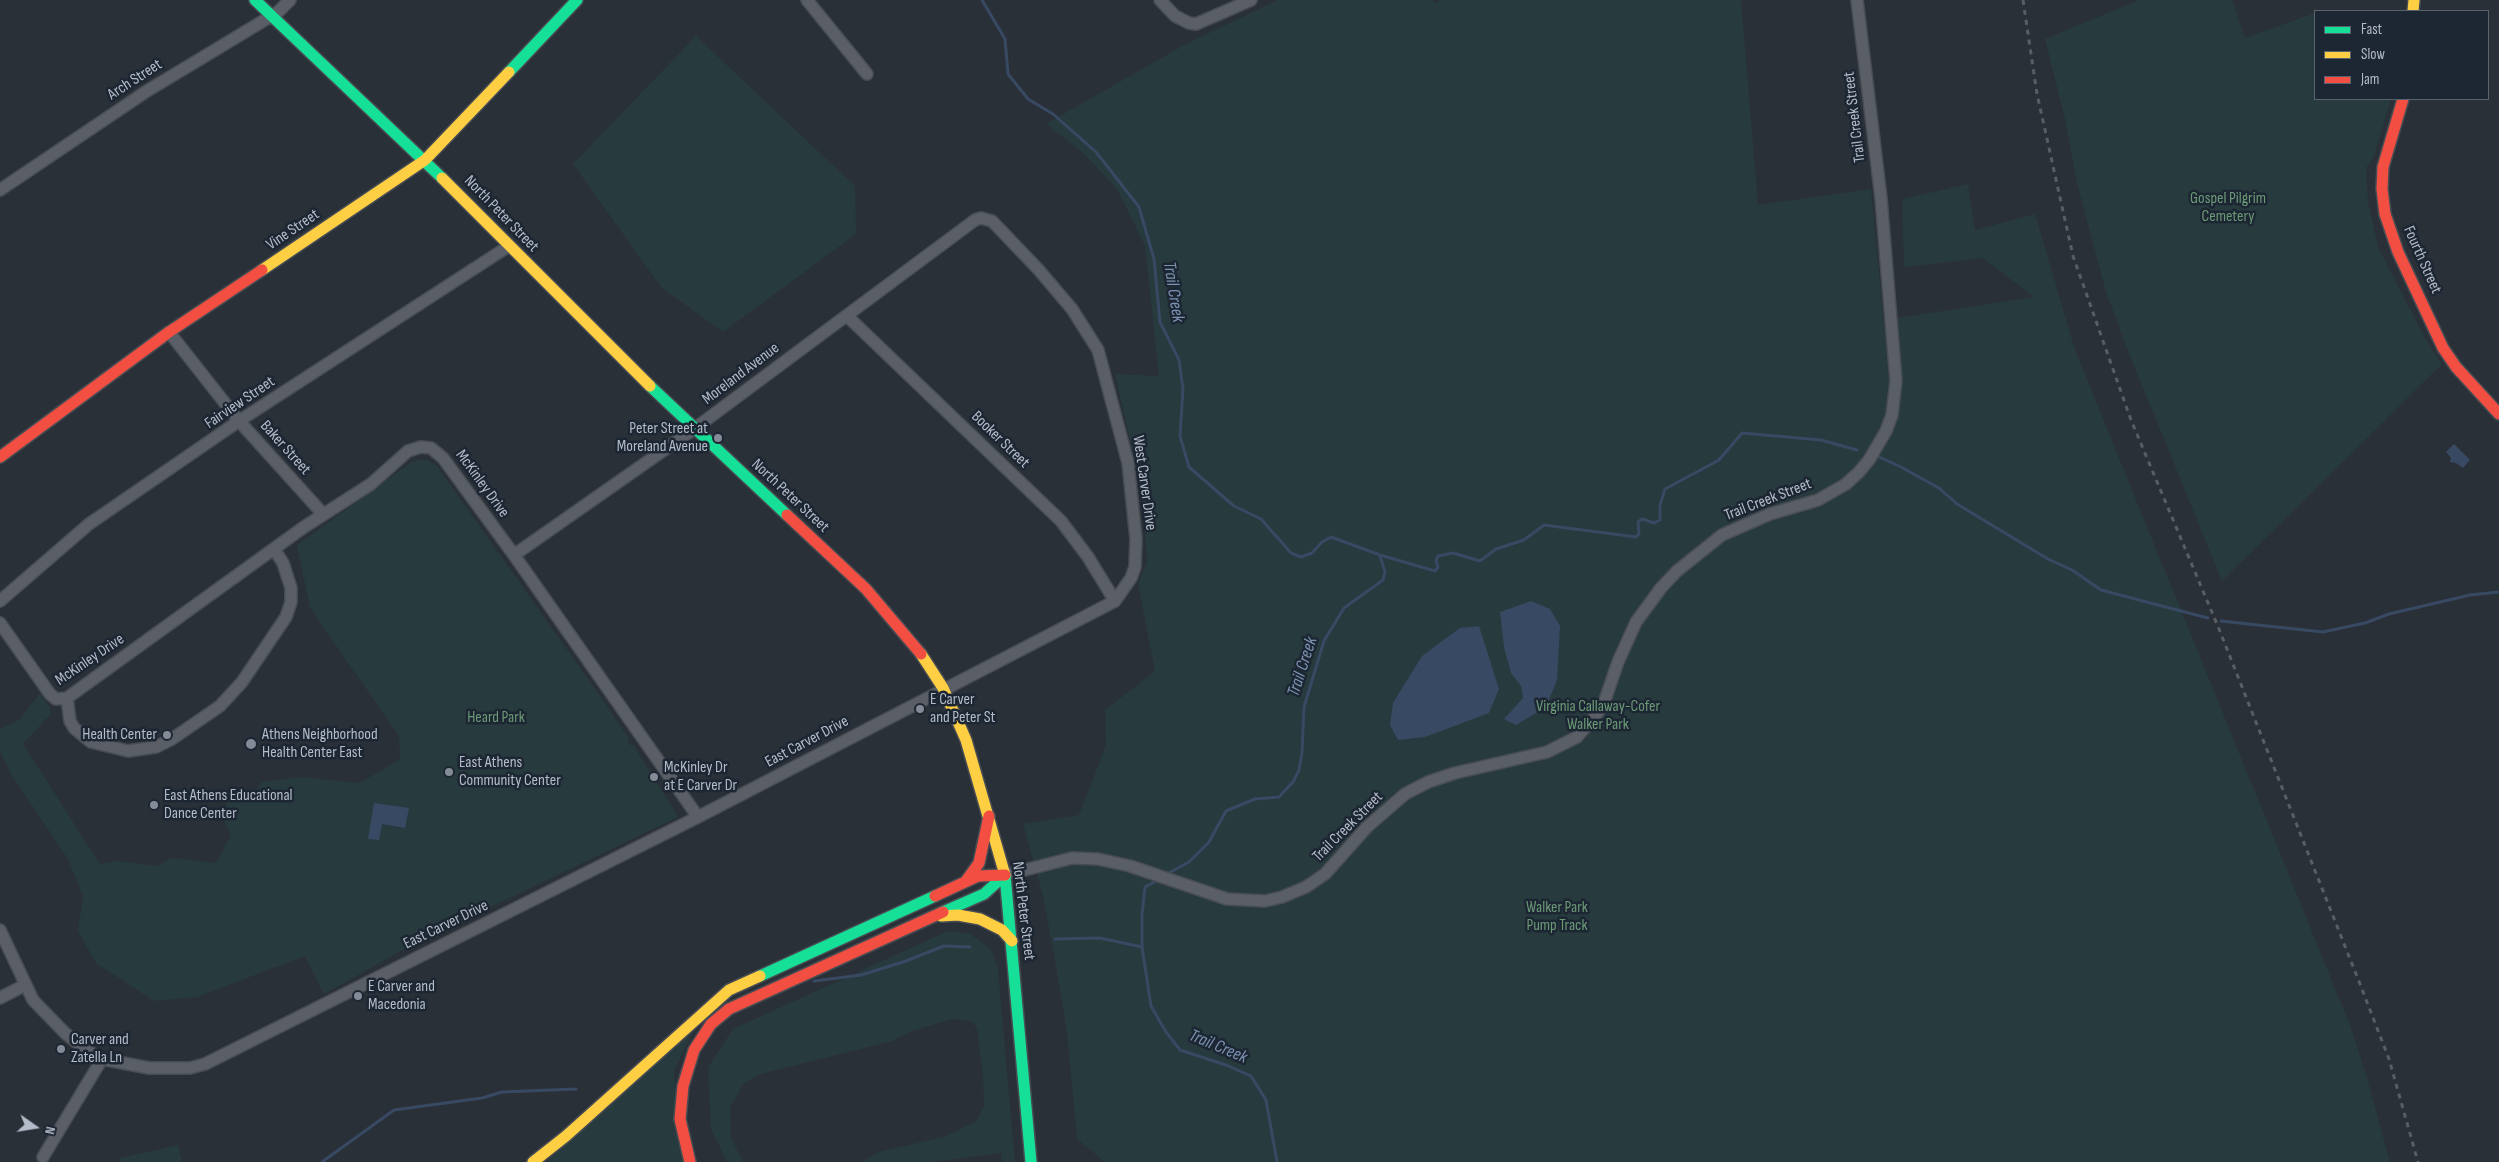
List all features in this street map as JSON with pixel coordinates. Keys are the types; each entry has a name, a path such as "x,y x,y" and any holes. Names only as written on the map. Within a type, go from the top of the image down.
{"main road":[{"name":"North Peter Street","path":"255,0 425,160 694,429 866,589 919,651 944,688 966,740 1005,874 1032,1162"},
{"name":"Vine Street","path":"0,457 169,332 425,160 577,0"},
{"name":"Fourth Street","path":"2403,100 2383,166 2384,214 2398,252 2443,348 2456,367 2499,414"},
{"path":"966,881 979,863 989,816"},
{"path":"533,1162 566,1136 729,990 966,881 978,876 1005,874"},
{"path":"690,1162 680,1119 683,1086 694,1050 712,1024 729,1009 984,894 1005,874"},
{"path":"932,917 958,915 980,919 1002,930 1012,941"}],"street":[{"name":"Arch Street","path":"0,190 147,91 278,12 290,0"},
{"path":"807,0 866,74"},
{"path":"1160,0 1175,16 1189,23 1196,24 1250,0"},
{"name":"Trail Creek Street","path":"1005,874 1072,858 1104,860 1130,866 1203,893 1250,902 1282,897 1306,887 1325,874 1367,827 1405,794 1428,782 1456,773 1547,752 1577,737 1598,714 1636,622 1661,588 1677,571 1722,535 1745,524 1833,492 1846,484 1869,460 1886,431 1892,415 1896,381 1881,198 1857,0"},
{"name":"Moreland Avenue","path":"514,555 694,429 975,220 984,218"},
{"name":"West Carver Drive","path":"944,688 1049,637 1115,601 1131,578 1134,568 1136,539 1128,463 1104,369 1089,333 1038,268 992,222 984,218"},
{"name":"Fairview Street","path":"0,601 89,524 239,421 509,246"},
{"name":"Booker Street","path":"847,316 1061,521 1076,539 1115,601"},
{"name":"Baker Street","path":"169,332 239,421 323,514"},
{"name":"McKinley Drive","path":"62,699 323,514 371,484 408,451 421,447 431,448 443,458 514,555 698,817"},
{"path":"0,623 50,694 62,699 74,728 91,742 128,751 156,747 172,739 220,706 242,682 286,617 291,602 292,588 283,563 274,549"},
{"name":"East Carver Drive","path":"0,930 33,1000 65,1033 102,1059 156,1068 190,1068 205,1064 698,817 944,688"},
{"path":"0,998 25,985"},
{"path":"43,1157 102,1059"}],"green space":[{"name":"Virginia Callaway-Cofer Walker Park","path":"1278,0 1432,0 1436,4 1440,0 1741,0 1758,205 1871,189 1889,379 1902,379 1897,318 2034,297 1983,258 1904,267 1902,199 1968,184 1975,230 2035,214 2075,350 2350,1025 2390,1162 1105,1162 1077,1139 1067,1032 1054,955 1043,896 1023,824 1079,815 1106,745 1105,710 1155,671 1138,584 1147,562 1143,497 1115,374 1159,376 1145,246 1117,189 1083,153 1046,124 1186,44"},
{"name":"Gospel Pilgrim Cemetery","path":"2139,0 2232,0 2245,38 2314,13 2314,100 2391,100 2374,156 2366,168 2368,202 2378,247 2426,340 2442,364 2222,581 2130,356 2106,292 2077,183 2065,119 2045,39"},
{"path":"696,36 855,186 856,234 723,332 661,287 573,164"},
{"name":"Heard Park","path":"428,460 436,465 602,699 629,739 628,744 634,746 678,817 408,947 324,994 305,956 197,997 154,1001 96,963 78,931 83,897 68,859 11,774 0,751 0,729 19,720 40,693 49,706 51,714 23,744 100,864 118,861 157,866 171,858 216,863 231,835 220,812 231,801 249,801 262,782 301,777 360,783 400,759 399,736 310,608 297,545 412,462"},
{"path":"948,931 970,934 991,949 998,970 1015,1162 1002,1162 1001,1153 933,1162 862,1162 878,1152 944,1137 975,1122 984,1107 983,1077 977,1028 971,1021 952,1019 912,1031 892,1041 760,1074 743,1084 730,1107 731,1138 743,1162 727,1162 711,1129 708,1067 733,1029"},
{"path":"694,1030 674,1071 683,1162 546,1162"},
{"path":"178,1145 182,1162 121,1162 120,1158"}],"water":[{"path":"2454,444 2470,460 2463,468 2456,463 2450,462 2451,458 2446,452"},
{"path":"1531,601 1550,609 1560,626 1557,680 1546,707 1516,725 1504,719 1523,698 1521,686 1511,673 1504,647 1500,612"},
{"path":"1479,626 1499,689 1489,713 1425,737 1398,740 1390,725 1393,703 1422,656 1460,628"},
{"path":"374,803 409,808 405,828 382,824 379,840 368,839"}],"waterway":[{"name":"Trail Creek","path":"982,0 1005,39 1008,74 1028,99 1053,114 1096,152 1139,207 1154,259 1160,322 1179,360 1183,389 1180,436 1189,467 1234,506 1261,519 1291,553 1301,557 1312,553 1322,542 1331,537 1380,555 1435,571 1438,567 1436,561 1438,556 1453,553 1480,561 1496,549 1524,540 1544,525 1636,537 1639,534 1638,522 1642,519 1654,523 1660,520 1660,505 1665,489 1719,460 1742,433 1821,440 1857,450"},
{"path":"1875,455 1939,488 1957,504 2048,559 2072,570 2101,590 2208,618"},
{"name":"Trail Creek","path":"1165,875 1189,862 1209,842 1226,811 1255,799 1279,797 1293,782 1299,770 1302,753 1304,707 1324,641 1344,608 1383,580 1385,572 1380,556"},
{"path":"2221,621 2323,632 2365,623 2389,614 2470,595 2499,592"},
{"name":"Trail Creek","path":"1158,880 1145,887 1142,915 1142,947 1151,1006 1166,1032 1180,1050 1226,1065 1251,1076 1266,1100 1277,1162"},
{"path":"1055,939 1100,938 1142,947"},
{"path":"814,981 861,975 906,961 944,946 970,947"},
{"path":"322,1162 394,1110 482,1098 502,1092 576,1089"}],"railway":[{"path":"2023,0 2037,94 2073,256 2131,420 2219,629 2389,1059 2418,1162"}],"traffic: fast":[{"path":"255,0 442,178"},
{"path":"509,72 577,0"},
{"path":"650,386 787,515"},
{"path":"1005,875 1031,1162"},
{"path":"943,912 984,894 1005,875"},
{"path":"760,976 935,896"}],"traffic: slow":[{"path":"2413,10 2414,0"},
{"path":"262,270 425,160 509,72"},
{"path":"442,178 650,386"},
{"path":"921,654 943,688 966,740 1005,875"},
{"path":"941,916 958,915 980,919 1002,930 1012,941"},
{"path":"533,1162 566,1136 729,990 760,976"}],"traffic: jam":[{"path":"2403,100 2383,167 2382,189 2385,214 2398,252 2443,348 2456,367 2499,414"},
{"path":"0,457 169,332 262,270"},
{"path":"787,515 866,589 921,654"},
{"path":"966,881 979,863 989,816"},
{"path":"935,896 978,876 1005,875"},
{"path":"690,1162 680,1119 683,1086 694,1050 711,1024 729,1009 943,912"}],"place":[{"name":"Peter Street at Moreland Avenue","path":"718,438"},
{"name":"E Carver and Peter St","path":"920,709"},
{"name":"Health Center","path":"167,735"},
{"name":"Athens Neighborhood Health Center East","path":"251,744"},
{"name":"East Athens Community Center","path":"449,772"},
{"name":"McKinley Dr at E Carver Dr","path":"654,777"},
{"name":"East Athens Educational Dance Center","path":"154,805"},
{"name":"E Carver and Macedonia","path":"358,996"},
{"name":"Carver and Zatella Ln","path":"61,1049"}],"park label":[{"name":"Walker Park Pump Track","path":"1557,917"}]}
